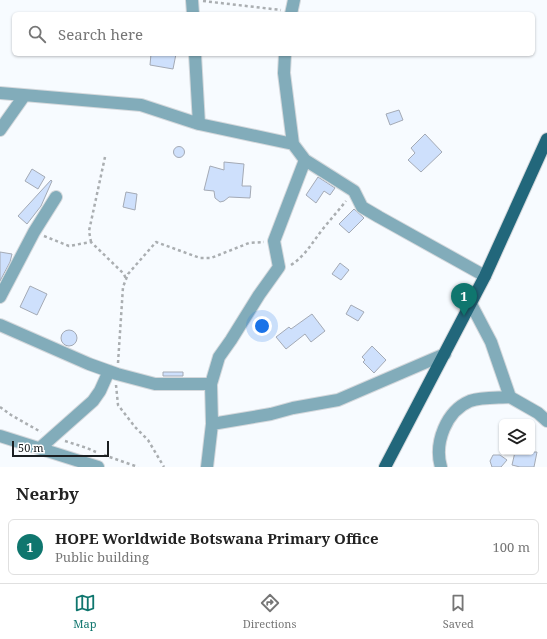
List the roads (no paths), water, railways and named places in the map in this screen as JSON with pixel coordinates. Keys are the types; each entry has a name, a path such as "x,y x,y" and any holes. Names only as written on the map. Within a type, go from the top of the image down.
{"main road":[{"path":"385,467 445,354 470,302 485,276 547,139"}],"street":[{"path":"192,0 193,12"},
{"path":"195,56 199,124"},
{"path":"285,56 284,73 293,144 305,160 354,191 362,206 368,210 485,276"},
{"path":"0,93 141,105 199,124 293,144"},
{"path":"0,130 24,96"},
{"path":"207,467 212,424 212,384 219,357 258,295 279,267 274,240 305,160"},
{"path":"0,297 34,232 56,198"},
{"path":"470,302 491,342 510,397"},
{"path":"0,325 89,364 155,384 212,384"},
{"path":"212,424 338,400 445,354"},
{"path":"40,448 93,401 113,372"},
{"path":"441,467 438,450 448,421 458,410 469,402 510,397 538,412 547,421"},
{"path":"0,436 98,467"}],"place":[{"name":"HOPE Worldwide Botswana Primary Office","path":"464,316"}]}
